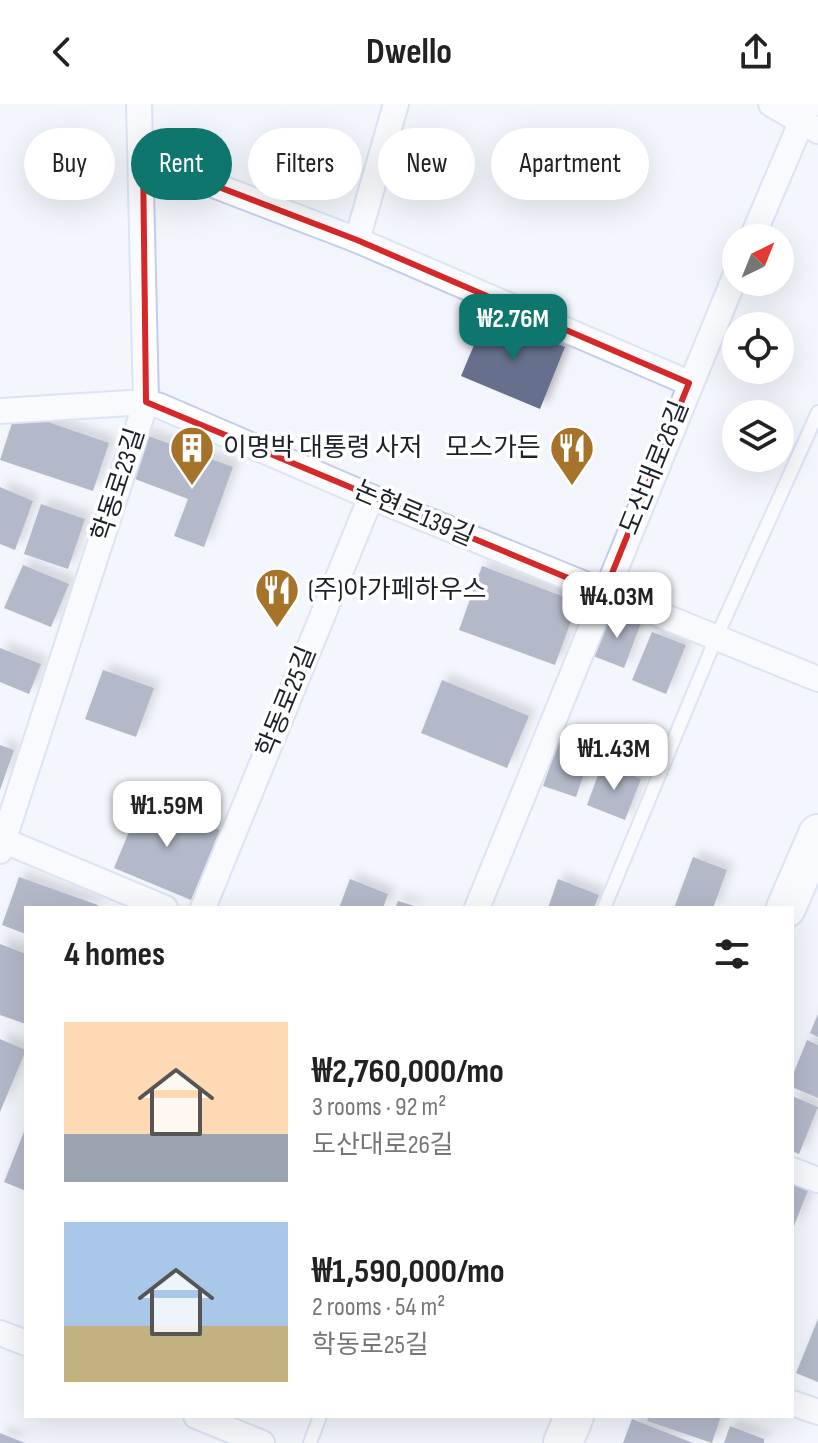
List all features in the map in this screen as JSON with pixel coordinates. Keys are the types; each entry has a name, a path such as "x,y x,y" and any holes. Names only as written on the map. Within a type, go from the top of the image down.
{"main road":[{"path":"787,906 814,854"},
{"path":"563,1443 573,1418"}],"street":[{"name":"학동로23길","path":"139,104 141,128"},
{"path":"357,240 396,104"},
{"path":"759,224 809,119 771,104"},
{"name":"도산대로26길","path":"232,192 357,240 689,383"},
{"name":"학동로23길","path":"1,843 146,402 144,200"},
{"name":"도산대로26길","path":"478,906 727,296"},
{"name":"논현로139길","path":"0,411 146,402 818,679"},
{"name":"학동로25길","path":"204,906 371,497"},
{"path":"1,843 160,906"},
{"path":"794,1171 818,1180"},
{"path":"0,1333 24,1342"},
{"path":"794,1404 818,1412"},
{"path":"202,1418 262,1443"}],"lane":[{"path":"605,906 716,638 818,412"},
{"path":"310,1443 319,1418"}],"highlighted area":[{"path":"143,158 357,240 689,383 604,593 146,402"}],"building":[{"path":"487,314 565,347 540,409 461,376"},
{"path":"16,411 109,443 93,491 0,460"},
{"name":"이명박 대통령 사저","path":"143,434 233,467 204,547 174,536 188,499 127,476"},
{"path":"0,487 33,501 15,550 0,544"},
{"path":"41,504 85,519 68,569 24,554"},
{"path":"23,565 69,584 51,627 4,608"},
{"path":"482,566 578,602 555,665 459,630"},
{"path":"610,611 641,623 624,668 593,656"},
{"path":"652,632 686,645 666,694 632,680"},
{"path":"0,648 41,664 29,694 0,682"},
{"path":"103,670 154,688 136,737 85,719"},
{"path":"442,680 529,716 507,768 421,733"},
{"path":"560,738 592,750 576,797 543,786"},
{"path":"0,745 14,750 0,790"},
{"path":"602,764 641,779 625,820 587,805"},
{"path":"143,798 220,830 191,900 114,868"},
{"path":"693,857 727,870 714,906 675,906"},
{"path":"19,877 98,905 24,906 24,933 2,925"},
{"path":"350,879 388,894 384,906 340,906"},
{"path":"558,879 599,895 595,906 549,906"},
{"path":"398,901 415,906 396,906"},
{"path":"0,944 24,953 24,1023 0,1015"},
{"path":"818,1014 818,1037 810,1033"},
{"path":"0,1039 24,1049 24,1055 0,1112"},
{"path":"807,1040 818,1045 818,1098 794,1088 794,1072"},
{"path":"794,1097 818,1107 799,1154 794,1152"},
{"path":"24,1132 24,1190 4,1182"},
{"path":"794,1183 809,1188 794,1226"},
{"path":"818,1319 818,1382 796,1373"},
{"path":"648,1418 720,1418 712,1443 647,1421"},
{"path":"632,1419 693,1443 623,1443"},
{"path":"730,1426 764,1439 764,1443 724,1443"},
{"path":"0,1433 25,1443 0,1443"}],"place":[{"name":"이명박 대통령 사저","path":"192,487"},
{"name":"모스가든","path":"572,487"},
{"name":"(주)아가페하우스","path":"277,629"}]}
